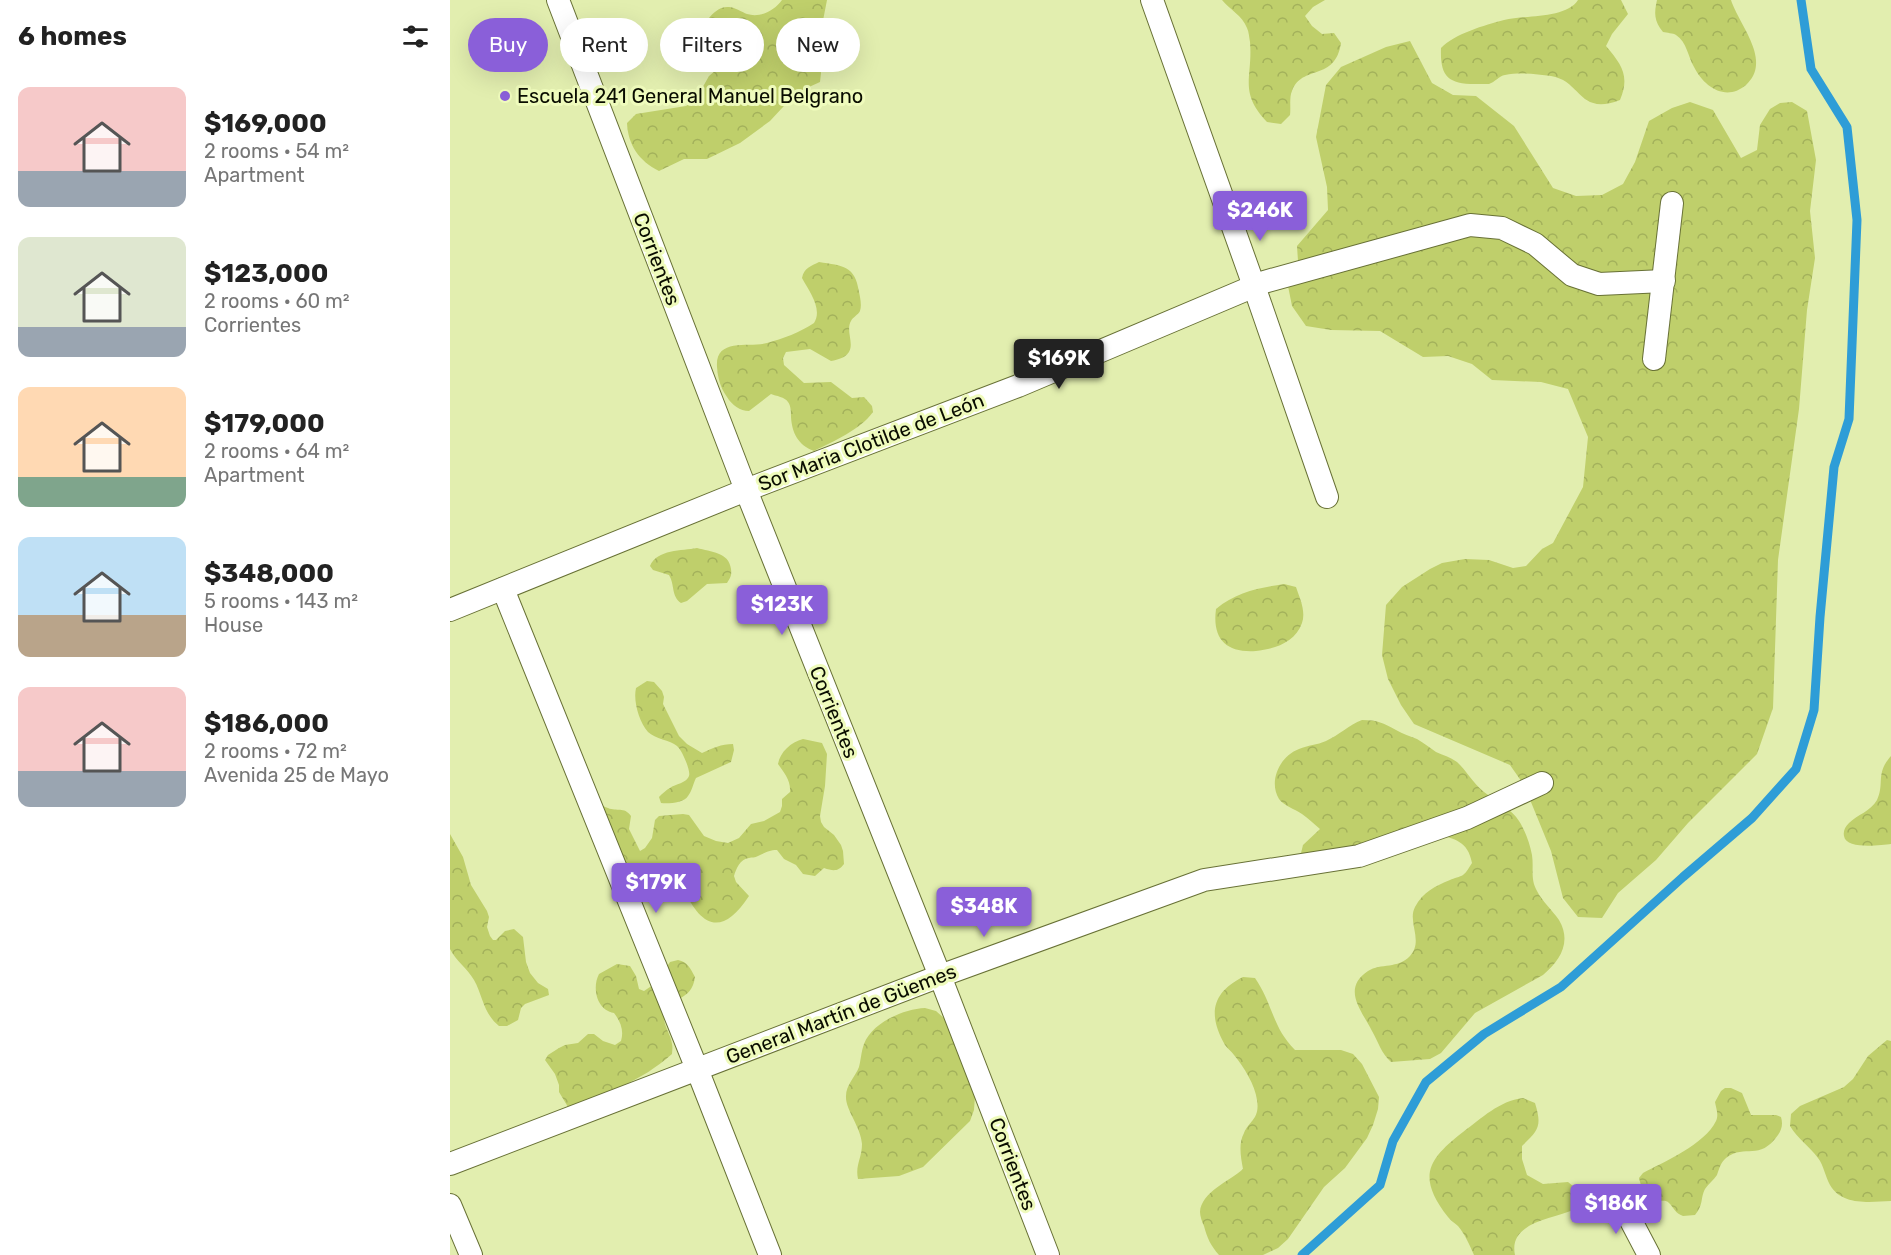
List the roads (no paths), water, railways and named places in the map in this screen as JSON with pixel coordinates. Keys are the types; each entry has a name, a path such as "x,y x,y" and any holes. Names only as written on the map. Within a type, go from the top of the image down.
{"street":[{"name":"Corrientes","path":"558,0 746,490 940,976 1048,1255"},
{"path":"1152,0 1327,497"},
{"path":"1654,359 1672,203"},
{"name":"Sor Maria Clotilde de León","path":"450,610 746,490 1018,386 1254,286 1470,225 1502,228 1535,244 1572,275 1599,284 1664,281"},
{"path":"503,589 770,1255"},
{"name":"General Martín de Güemes","path":"450,1164 940,976 1204,880 1359,856 1467,818 1542,783"},
{"path":"1618,1196 1650,1255"},
{"path":"450,1205 471,1255"}],"waterway":[{"path":"1302,1255 1380,1185 1393,1141 1426,1082 1484,1034 1561,987 1752,818 1796,769 1814,710 1834,467 1849,419 1857,220 1847,127 1811,69 1801,0"}],"place":[{"name":"Escuela 241 General Manuel Belgrano","path":"505,96"}]}
